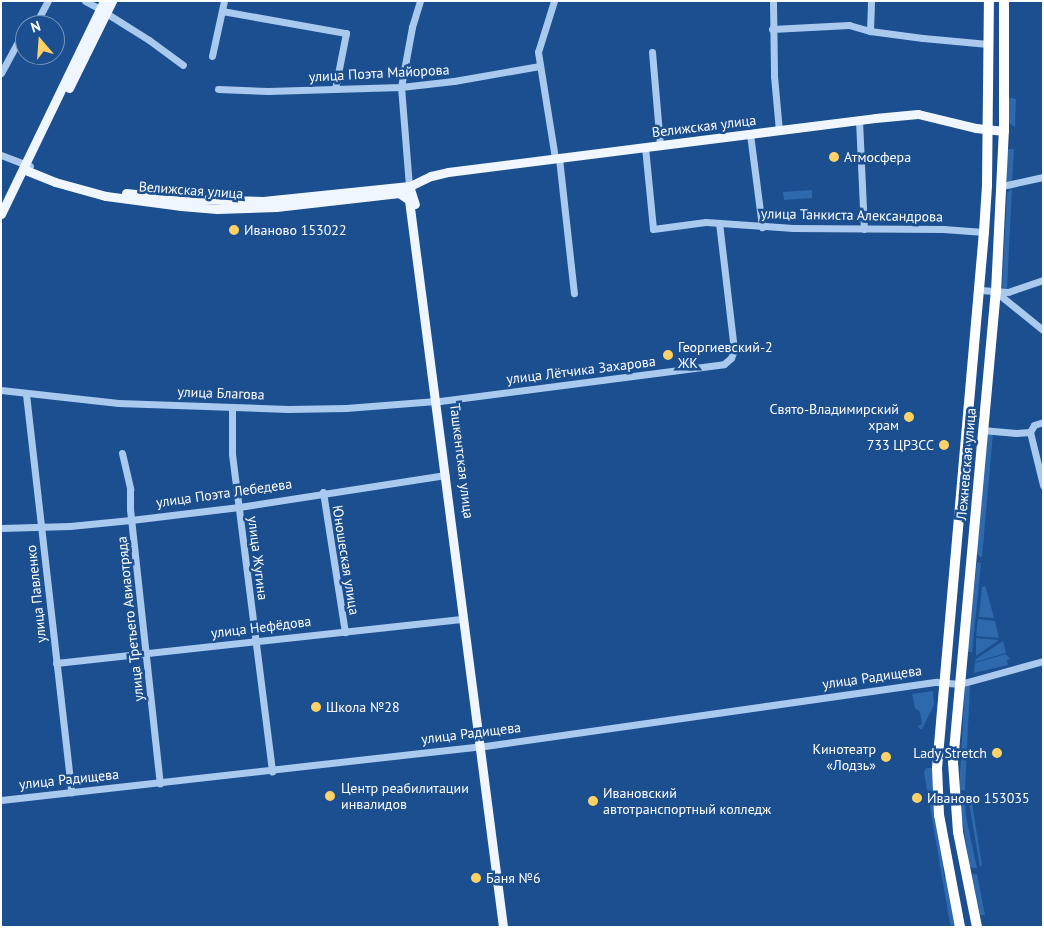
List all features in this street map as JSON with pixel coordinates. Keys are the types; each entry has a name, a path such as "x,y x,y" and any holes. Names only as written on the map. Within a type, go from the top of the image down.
{"highway":[{"name":"Лежневская улица","path":"960,927 942,834 937,790 937,768 984,232 988,130 989,1"},
{"name":"Лежневская улица","path":"977,927 958,832 953,762 996,292 1004,130 1004,1"}],"main road":[{"path":"1,214 104,8 112,1"},
{"name":"Велижская улица","path":"24,167 106,196 208,208 276,207 403,189 448,172 858,120 918,114 954,124 988,130 1004,130"},
{"name":"Ташкентская улица","path":"403,189 412,200 507,927"},
{"name":"Ташкентская улица","path":"483,746 502,927"}],"street":[{"path":"40,15 48,1"},
{"path":"85,1 104,8 184,65"},
{"path":"212,56 224,1"},
{"name":"Ташкентская улица","path":"403,189 401,87 412,27 420,1"},
{"path":"554,1 538,52 557,158 574,293"},
{"path":"773,1 772,29 779,131"},
{"path":"870,31 872,1"},
{"path":"222,12 346,33 335,89"},
{"path":"772,29 849,25 870,31 988,44"},
{"path":"1,73 15,47"},
{"path":"652,52 660,145"},
{"name":"улица Поэта Майорова","path":"218,89 268,91 401,87 462,80 540,66"},
{"path":"858,120 864,228"},
{"path":"750,134 762,227"},
{"name":"улица Танкиста Александрова","path":"645,147 653,229 719,223 762,227 984,232"},
{"name":"Велижская улица","path":"1,155 24,167"},
{"path":"1002,186 1043,177"},
{"name":"улица Лётчика Захарова","path":"438,401 724,364 731,358 734,350 719,223"},
{"path":"980,290 1008,292 1043,280"},
{"path":"996,292 1043,330"},
{"name":"улица Благова","path":"1,390 118,403 232,407 346,408 438,401"},
{"name":"улица Павленко","path":"26,394 71,792"},
{"name":"улица Жугина","path":"232,407 232,454 272,771"},
{"path":"1043,422 1034,425 1030,432 1043,485"},
{"path":"982,430 1016,433 1030,432"},
{"name":"улица Третьего Авиаотряда","path":"122,452 130,489 131,520 160,783"},
{"name":"улица Поэта Лебедева","path":"1,528 41,528 131,520 239,507 324,492 448,475"},
{"name":"Юношеская улица","path":"324,492 345,632"},
{"name":"улица Нефёдова","path":"56,663 146,655 467,619"},
{"path":"960,684 1043,661"},
{"name":"улица Радищева","path":"1,800 483,746 944,682 960,684"}],"shaded area":[{"path":"1007,97 1016,99 1015,127 1007,122"},
{"path":"1007,149 1014,149 1012,183 1007,182"},
{"path":"1012,188 1006,289 1002,287 1007,193"},
{"path":"812,190 812,198 784,200 783,192"},
{"path":"988,432 993,433 982,557 980,557 976,553"},
{"path":"977,562 981,563 972,652 967,652"},
{"path":"985,586 994,618 979,617 982,587"},
{"path":"978,619 995,621 999,638 976,636"},
{"path":"976,638 999,640 976,656"},
{"path":"1003,641 1006,653 975,662 976,659"},
{"path":"1006,654 1010,659 1007,660 1008,665 974,673 975,663"},
{"path":"970,685 965,790 959,791 965,687"},
{"path":"933,691 934,705 922,729 920,729 918,726 922,724 920,712 915,708 912,694"},
{"path":"926,768 933,768 945,865 943,867 944,877 947,877 957,927 951,927 950,924 924,772"},
{"path":"968,797 971,798 982,865 980,867"},
{"path":"965,798 966,817 977,868 970,867 959,799"},
{"path":"972,874 977,874 985,915 980,915"}],"place":[{"name":"Атмосфера","path":"834,157"},
{"name":"Иваново 153022","path":"234,230"},
{"name":"Георгиевский-2 ЖК","path":"668,355"},
{"name":"Свято-Владимирский храм","path":"909,417"},
{"name":"733 ЦРЗСС","path":"944,445"},
{"name":"Школа №28","path":"316,707"},
{"name":"Lady Stretch","path":"997,753"},
{"name":"Кинотеатр «Лодзь»","path":"886,757"},
{"name":"Центр реабилитации инвалидов","path":"330,796"},
{"name":"Иваново 153035","path":"917,798"},
{"name":"Ивановский автотранспортный колледж","path":"593,801"},
{"name":"Баня №6","path":"476,878"}]}
